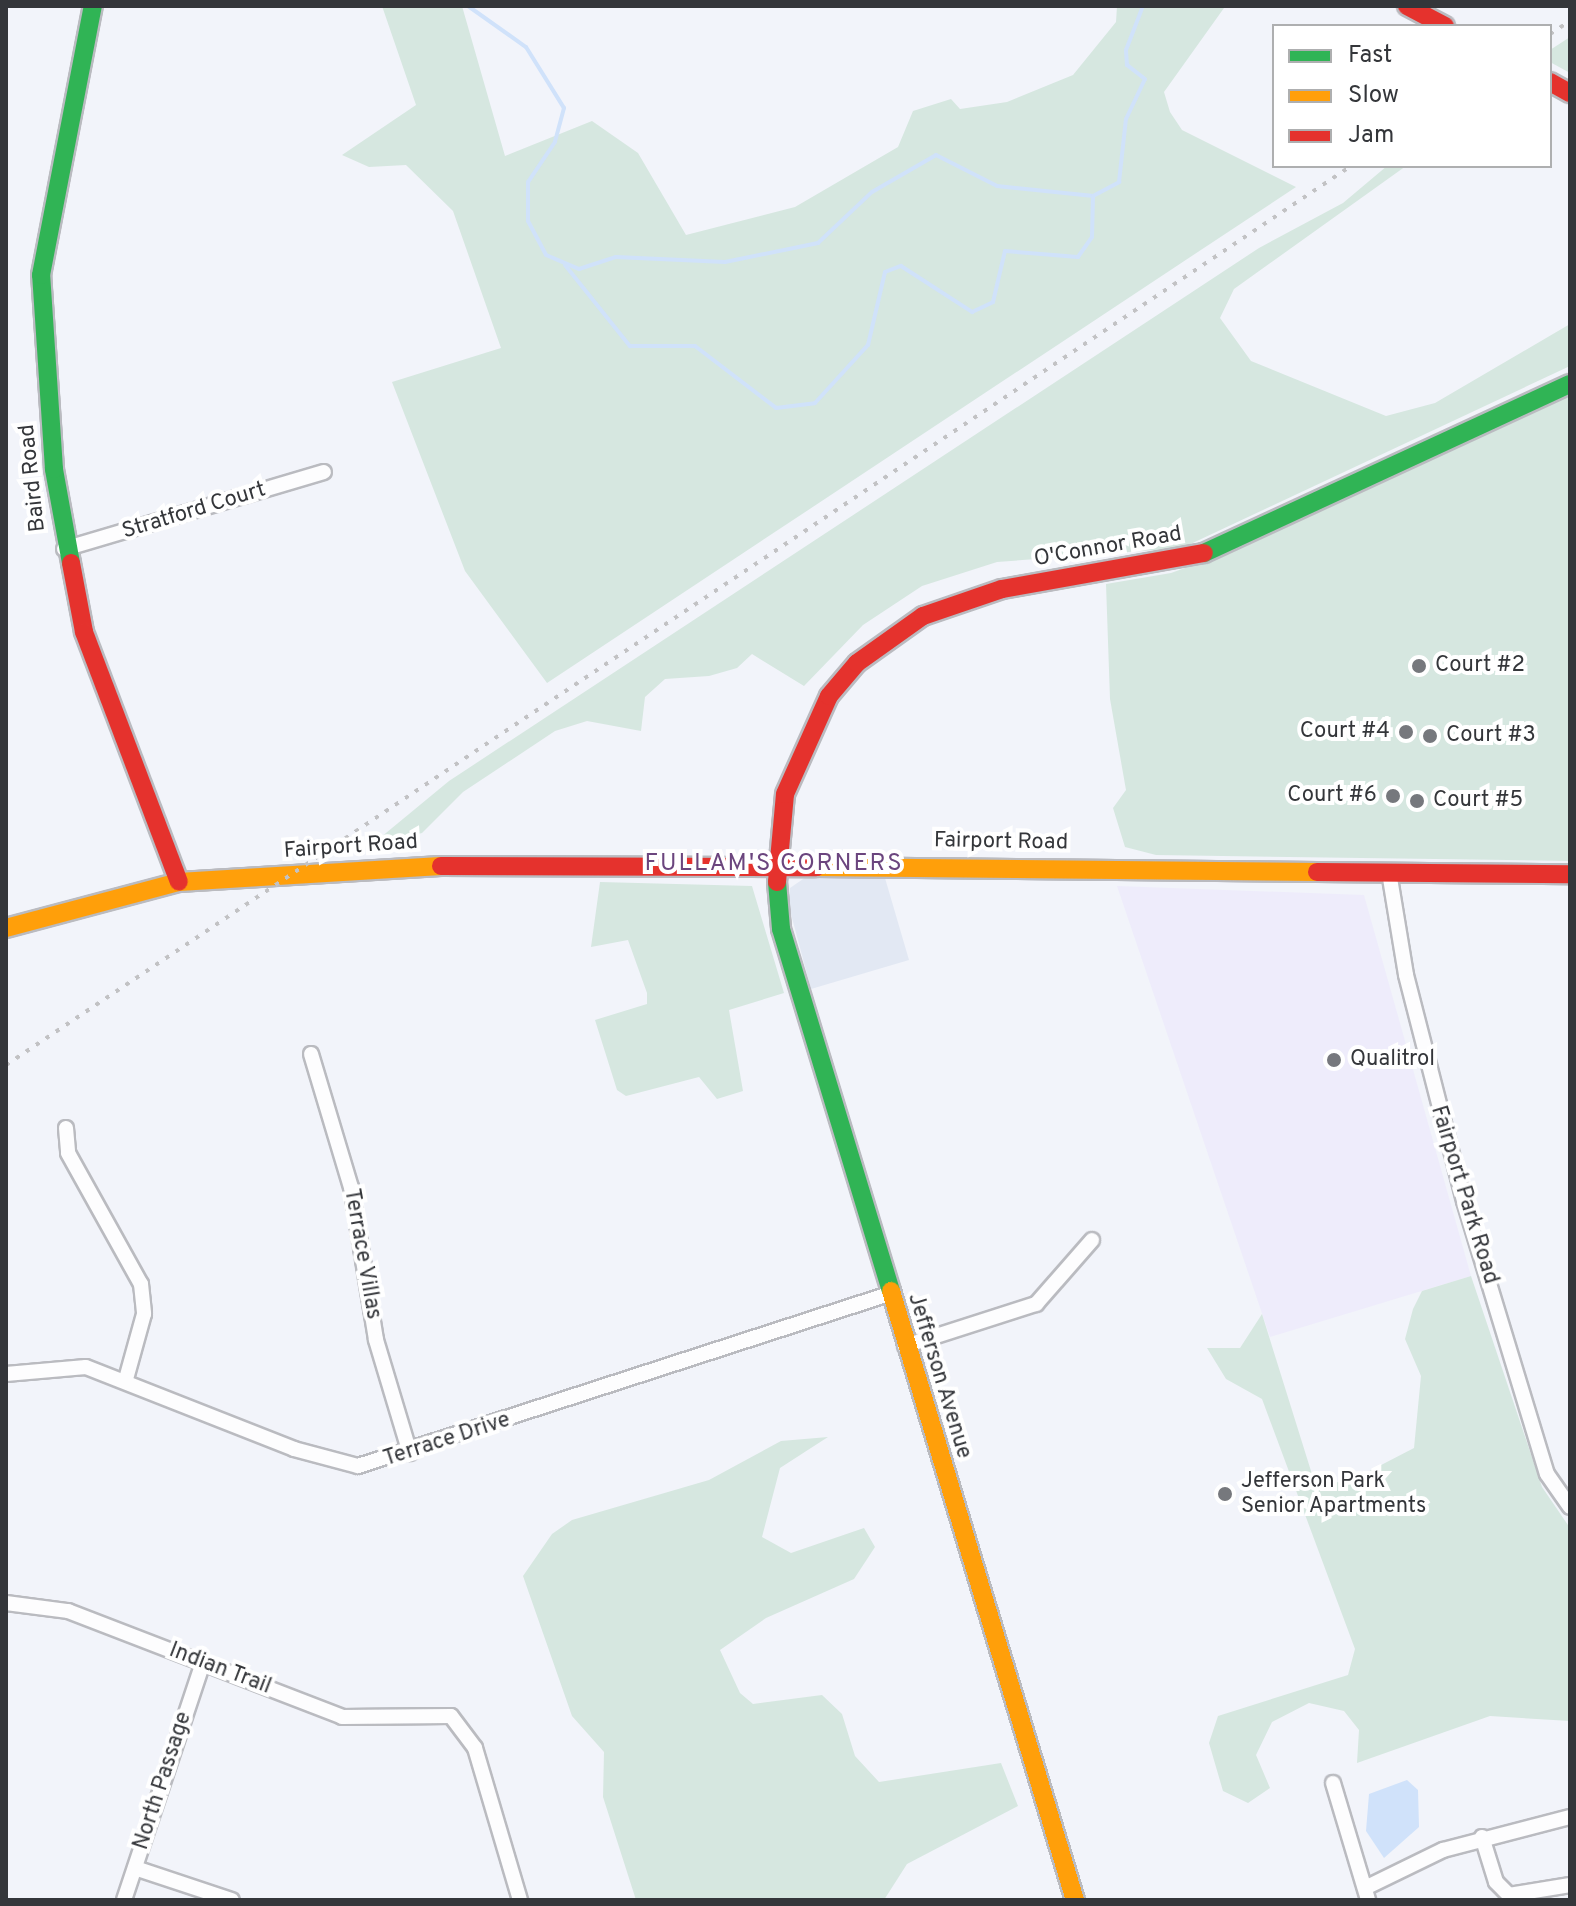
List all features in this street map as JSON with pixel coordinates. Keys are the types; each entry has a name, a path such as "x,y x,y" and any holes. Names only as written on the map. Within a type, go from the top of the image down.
{"street":[{"name":"Baird Road","path":"93,6 41,275 64,549 100,681 179,882"},
{"path":"1407,6 1441,24"},
{"path":"1552,83 1570,93"},
{"name":"O'Connor Road","path":"776,863 785,794 829,696 857,663 923,616 1002,589 1150,568 1207,552 1570,384"},
{"name":"Stratford Court","path":"64,549 324,472"},
{"name":"Fairport Road","path":"6,928 179,882 468,864 776,863 1570,874"},
{"name":"Jefferson Avenue","path":"776,863 781,929 889,1294 1075,1900"},
{"name":"Fairport Park Road","path":"1389,872 1406,975 1460,1187 1543,1462 1570,1507"},
{"name":"Terrace Villas","path":"311,1054 351,1187 376,1340 410,1453"},
{"path":"66,1128 68,1153 141,1284 144,1314 126,1379"},
{"path":"905,1346 1036,1304 1092,1240"},
{"name":"Terrace Drive","path":"6,1374 57,1364 126,1379 332,1462 358,1466 410,1453 889,1294"},
{"name":"Indian Trail","path":"6,1603 68,1611 342,1717 376,1722 435,1714 451,1716 470,1736 520,1900"},
{"name":"North Passage","path":"124,1900 203,1662"},
{"path":"1333,1783 1366,1894 1482,1837 1570,1817"},
{"path":"1482,1837 1496,1882 1509,1895 1570,1885"},
{"path":"135,1868 232,1900"}],"shaded area":[{"path":"382,6 462,6 505,156 592,121 638,153 686,235 795,207 898,147 913,111 951,99 960,109 1007,102 1073,75 1116,22 1117,6 1224,8 1164,92 1170,112 1182,130 1296,187 547,683 465,571 392,382 501,348 453,211 406,165 369,167 342,155 416,105"},
{"path":"1570,37 1570,73 1552,63 1552,49"},
{"path":"1385,168 1403,168 1234,289 1220,318 1251,361 1386,416 1435,403 1570,324 1570,366 1182,548 997,562 922,586 863,625 804,686 752,654 737,668 709,676 665,679 645,697 641,731 587,721 555,731 463,792 422,833 369,847 449,781 1259,248 1343,203"},
{"path":"1570,393 1570,861 1156,855 1125,847 1113,808 1126,790 1110,699 1106,584 1171,573 1232,551 1424,455"},
{"path":"806,877 885,878 909,960 811,989 788,903 790,888"},
{"path":"600,882 752,886 784,993 729,1010 743,1091 717,1099 699,1077 626,1096 617,1090 595,1020 647,1004 647,993 628,940 591,947"},
{"path":"1117,886 1364,895 1471,1276 1270,1337"},
{"path":"1471,1276 1542,1487 1570,1528 1570,1721 1490,1716 1357,1763 1359,1730 1344,1711 1309,1703 1272,1722 1256,1755 1270,1788 1248,1803 1223,1791 1209,1743 1218,1716 1348,1675 1355,1649 1262,1399 1226,1379 1207,1348 1240,1348 1262,1314 1316,1487 1356,1478 1414,1448 1421,1376 1405,1339 1413,1309 1422,1291"},
{"path":"828,1437 780,1468 762,1537 791,1553 864,1528 875,1547 854,1579 766,1618 720,1650 740,1693 753,1704 822,1695 842,1714 855,1756 879,1782 1001,1763 1018,1806 907,1864 884,1900 636,1900 603,1797 604,1752 572,1716 523,1576 552,1534 572,1520 709,1480 781,1441"}],"water":[{"path":"1407,1780 1418,1790 1419,1827 1384,1858 1366,1831 1369,1794"}],"waterway":[{"path":"468,6 526,47 564,108 555,142 528,182 528,221 546,255 579,269 616,257 725,262 818,243 872,192 936,155 997,186 1093,196 1119,182 1126,119 1145,79 1127,65 1126,50 1143,6"},
{"path":"565,265 630,346 695,346 776,408 815,403 868,345 885,272 901,266 972,312 993,302 1005,251 1078,257 1092,237 1093,196"}],"railway":[{"path":"1552,33 1570,21"},
{"path":"6,1065 1348,168"}],"traffic: fast":[{"path":"71,563 54,469 41,275 93,6"},
{"path":"1204,553 1570,384"},
{"path":"777,882 781,929 891,1291"}],"traffic: slow":[{"path":"6,928 179,882 441,866"},
{"path":"816,867 1317,872"},
{"path":"891,1291 1075,1900"}],"traffic: jam":[{"path":"1407,6 1441,24"},
{"path":"1552,83 1570,93"},
{"path":"777,882 785,794 829,696 857,663 923,616 1002,589 1204,553"},
{"path":"71,563 84,632 179,882"},
{"path":"441,866 816,867"},
{"path":"1317,872 1570,874"}],"place":[{"name":"Court #2","path":"1419,666"},
{"name":"Court #4","path":"1406,732"},
{"name":"Court #3","path":"1430,736"},
{"name":"Court #6","path":"1393,796"},
{"name":"Court #5","path":"1417,801"},
{"name":"Qualitrol","path":"1334,1060"},
{"name":"Jefferson Park Senior Apartments","path":"1225,1494"}],"district":[{"name":"FULLAM'S CORNERS","path":"774,865"}]}
